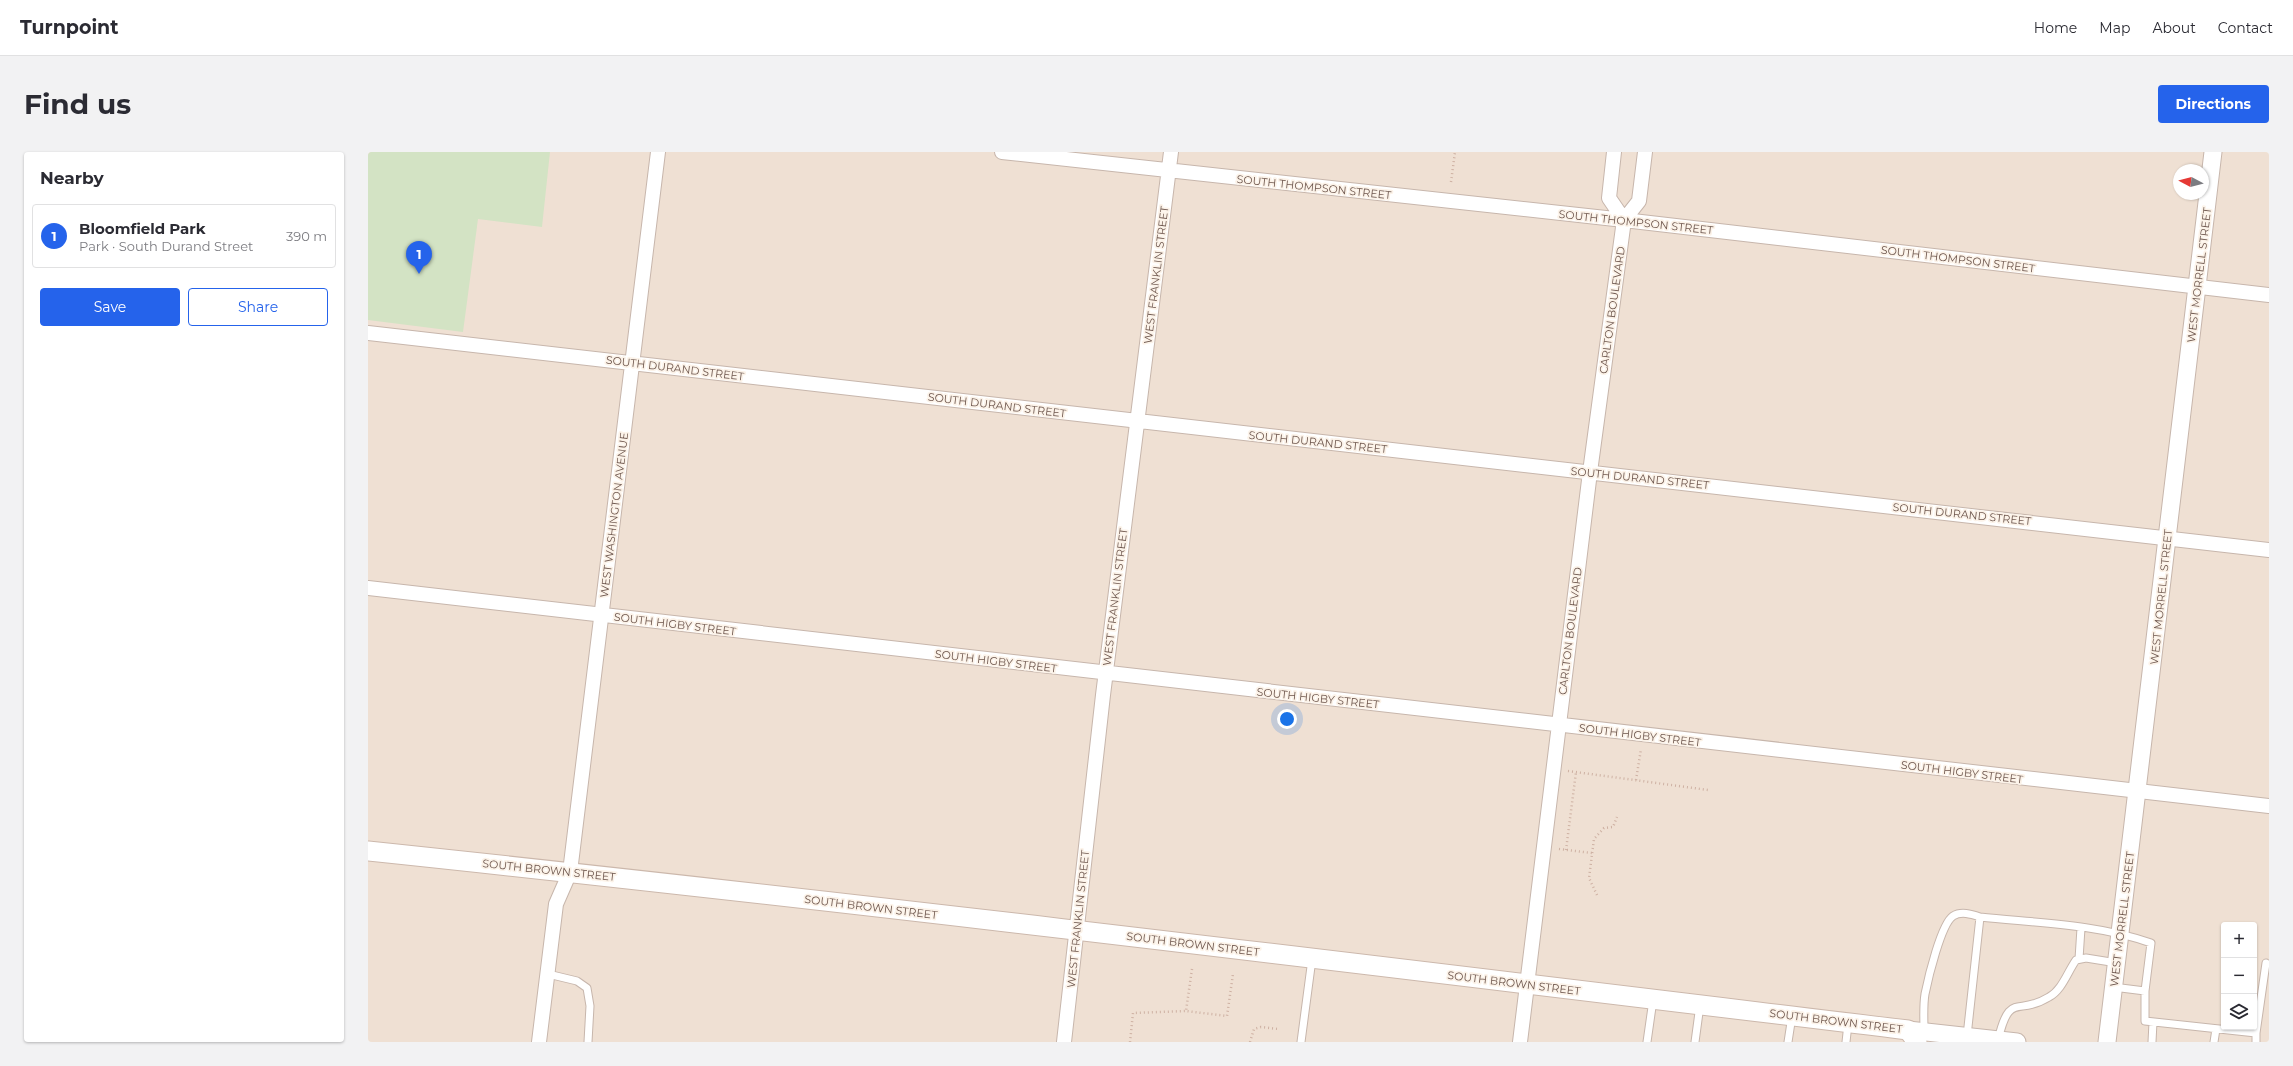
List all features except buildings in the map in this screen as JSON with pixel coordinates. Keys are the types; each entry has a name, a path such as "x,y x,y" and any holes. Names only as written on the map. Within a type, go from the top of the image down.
{"main road":[{"name":"SOUTH BROWN STREET","path":"368,851 570,872 1312,958 1528,985 1653,998 1848,1022 1916,1034"}],"street":[{"name":"WEST WASHINGTON AVENUE","path":"539,1042 556,904 570,872 658,152"},
{"name":"SOUTH THOMPSON STREET","path":"1002,152 1624,220 2269,295"},
{"name":"WEST FRANKLIN STREET","path":"1064,1042 1078,931 1078,908 1106,674 1171,152"},
{"path":"1614,152 1608,198 1624,220"},
{"name":"CARLTON BOULEVARD","path":"1520,1042 1590,472 1624,220 1638,201 1645,152"},
{"name":"WEST MORRELL STREET","path":"2107,1042 2138,792 2213,152"},
{"name":"SOUTH DURAND STREET","path":"368,333 1137,422 2168,537 2269,550"},
{"name":"SOUTH HIGBY STREET","path":"368,588 1106,674 2269,806"},
{"name":"SOUTH BROWN STREET","path":"1916,1034 1967,1036 2017,1042"}],"lane":[{"path":"1916,1034 1943,929 1951,917 1958,914 1972,914 1980,917 2121,934 2151,944 2145,991 2144,1021 2256,1033"},
{"path":"1967,1036 1980,917"},
{"path":"2079,960 2081,928"},
{"path":"1301,1042 1312,958"},
{"path":"1998,1040 2004,1018 2008,1010 2017,1006 2034,1004 2049,997 2061,988 2065,975 2076,960 2086,958 2117,963"},
{"path":"2256,1042 2266,963"},
{"path":"548,974 576,981 587,988 590,1006 588,1042"},
{"path":"2113,987 2145,991"},
{"path":"1647,1042 1653,998"},
{"path":"1695,1042 1700,1004"},
{"path":"1788,1042 1792,1016"},
{"path":"1846,1042 1848,1022"},
{"path":"2152,1042 2153,1022"},
{"path":"2214,1042 2216,1028"}],"path":[{"path":"1452,182 1455,152"},
{"path":"1636,780 1641,747"},
{"path":"1568,771 1708,790"},
{"path":"1566,850 1576,772"},
{"path":"1597,895 1589,878 1594,840 1604,828 1613,827 1617,817"},
{"path":"1559,849 1592,854"},
{"path":"1186,1011 1192,969"},
{"path":"1130,1042 1133,1013 1186,1011 1228,1016 1233,974"},
{"path":"1250,1042 1254,1029 1261,1027 1278,1029"}],"shaded area":[{"path":"368,152 2269,152 2269,1042 368,1042"}],"green space":[{"path":"368,152 550,152 542,227 478,219 463,332 368,320"}],"place":[{"name":"Bloomfield Park","path":"419,274"}]}
